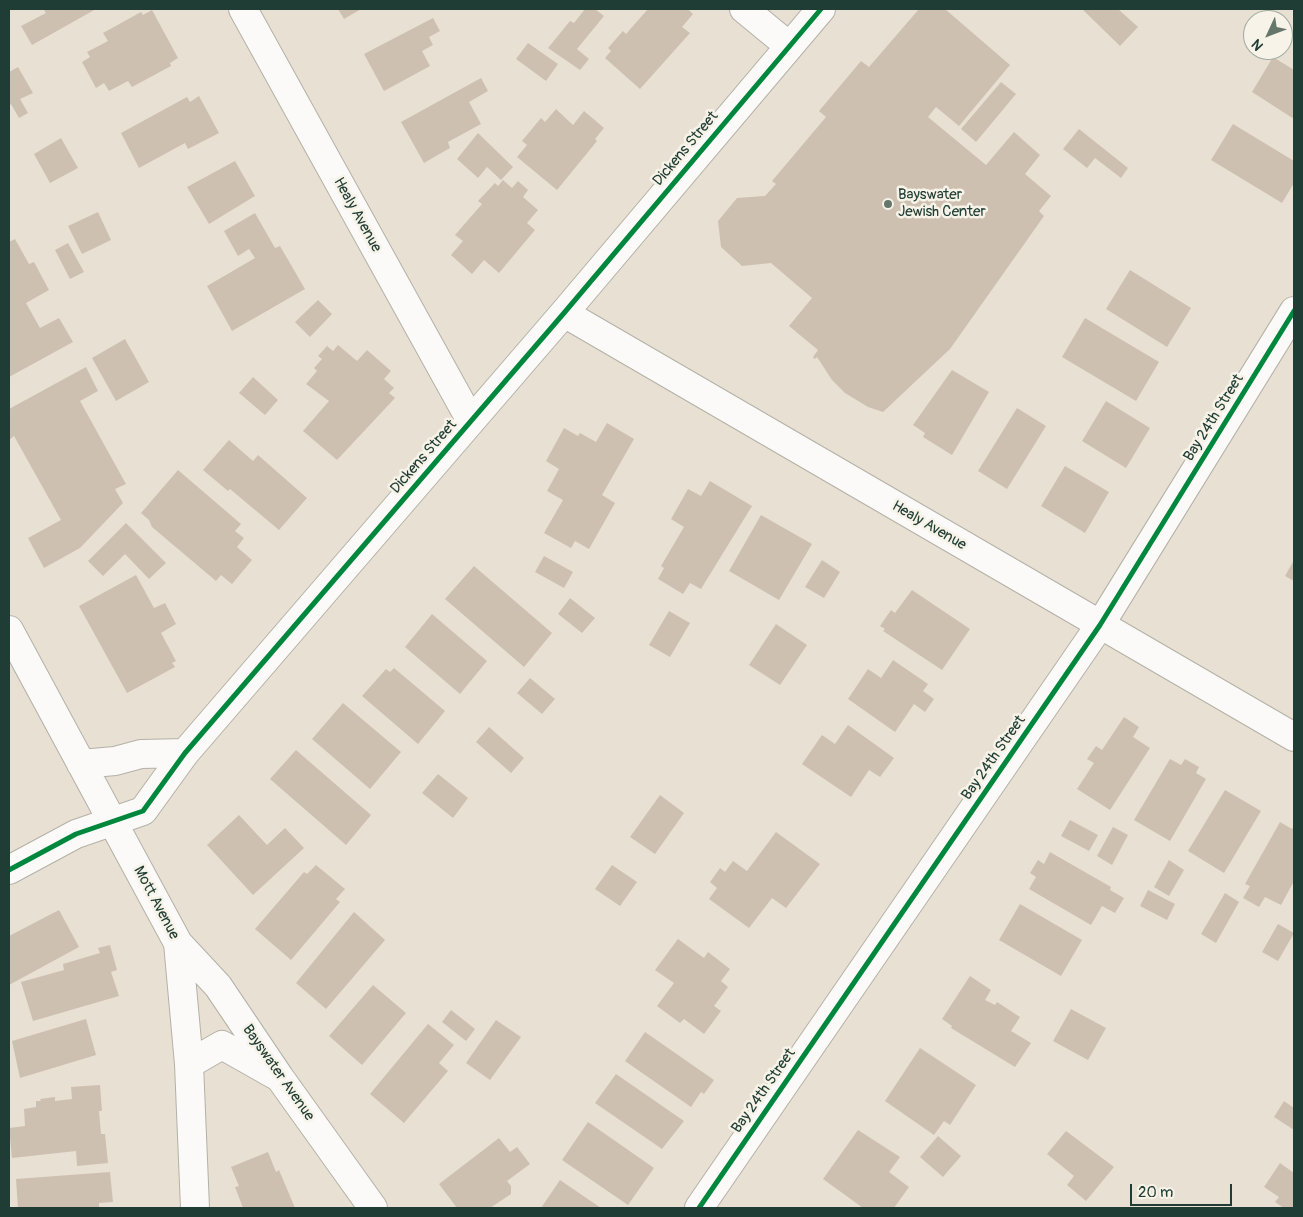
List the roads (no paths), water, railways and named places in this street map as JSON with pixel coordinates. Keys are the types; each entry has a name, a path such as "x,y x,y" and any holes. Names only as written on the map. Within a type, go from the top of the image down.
{"street":[{"name":"Healy Avenue","path":"244,9 471,421"},
{"path":"744,9 789,46"},
{"name":"Dickens Street","path":"9,870 76,834 143,811 185,753 564,313 821,9"},
{"name":"Bay 24th Street","path":"699,1208 1100,625 1294,311"},
{"name":"Healy Avenue","path":"564,313 1294,737"},
{"name":"Mott Avenue","path":"9,630 178,943 189,1064 195,1208"},
{"path":"81,764 115,761 141,754 185,753"},
{"name":"Bayswater Avenue","path":"178,943 218,986 280,1078 373,1208"},
{"path":"189,1064 222,1045 280,1078"}],"place":[{"name":"Bayswater Jewish Center","path":"888,204"}]}
